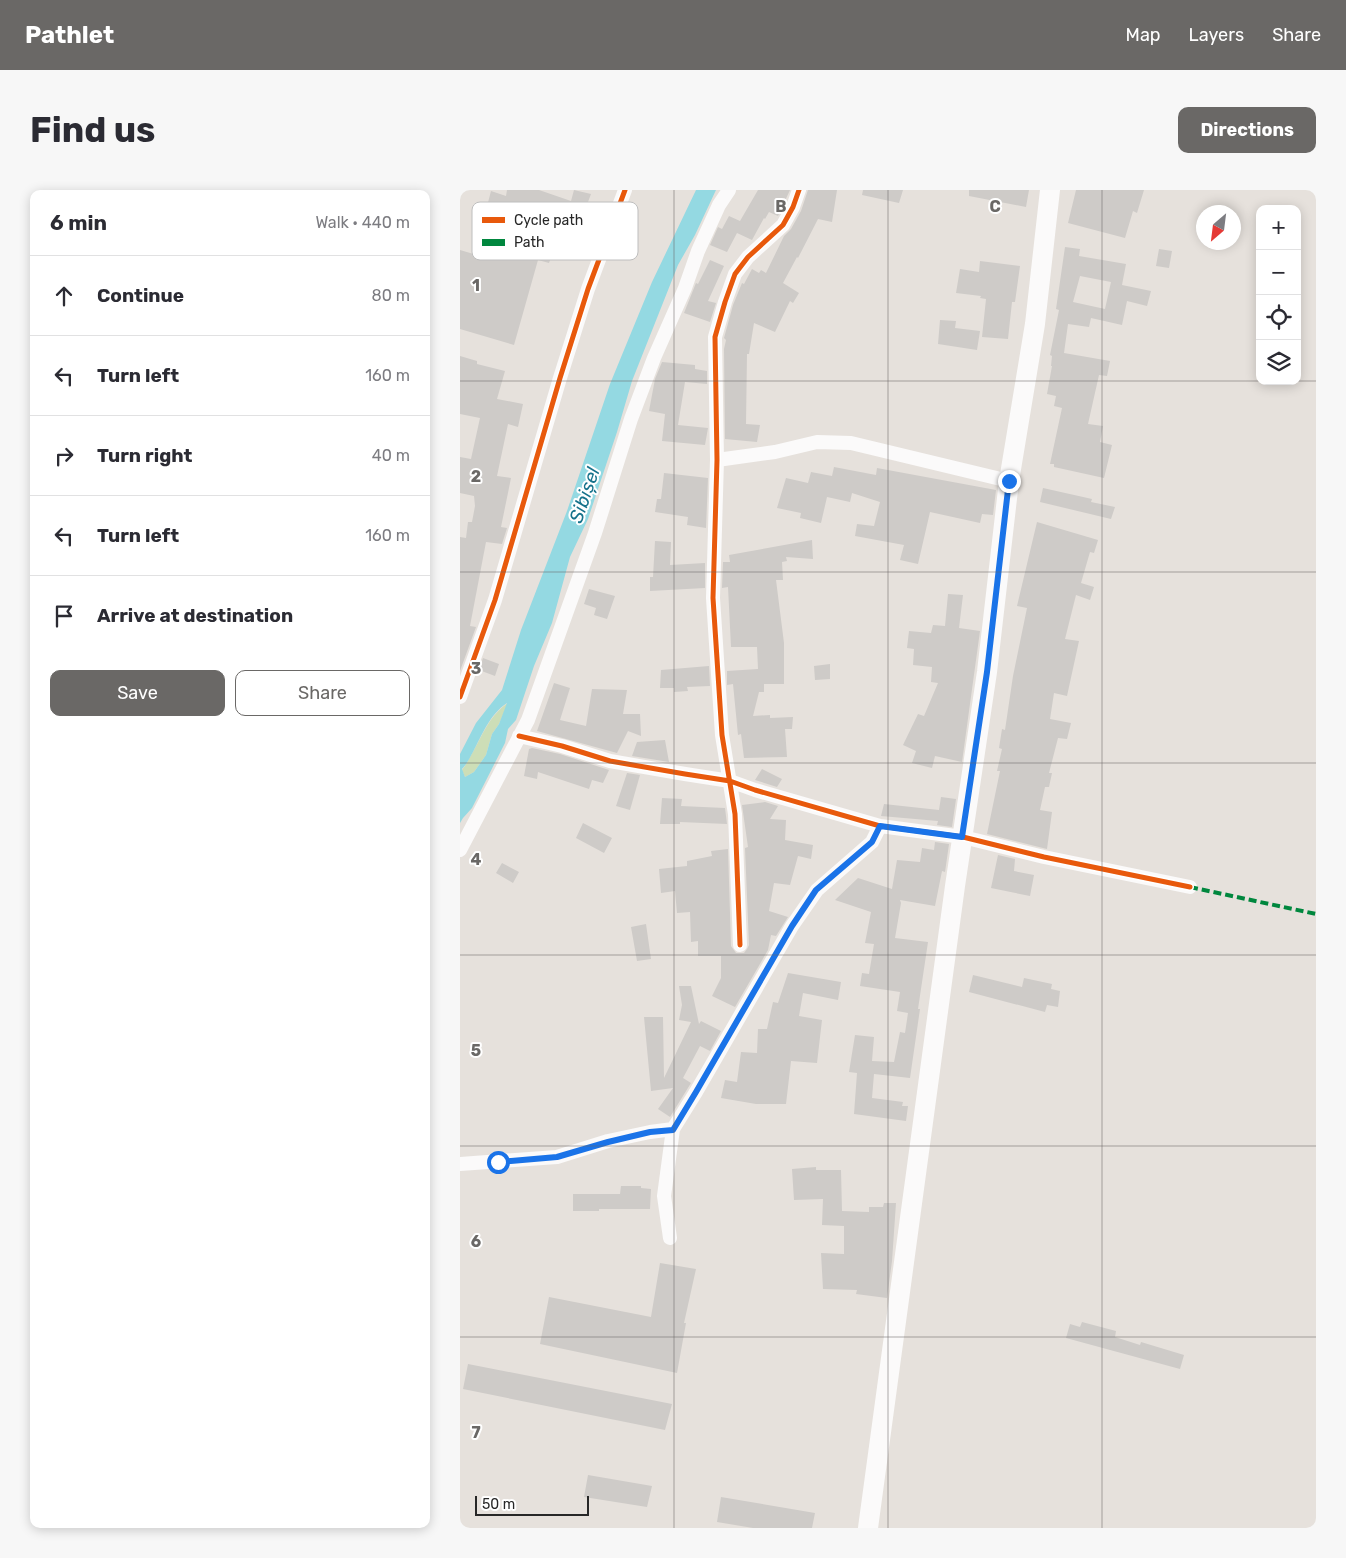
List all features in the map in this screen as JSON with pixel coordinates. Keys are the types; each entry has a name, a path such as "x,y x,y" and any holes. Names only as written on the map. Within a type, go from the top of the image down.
{"main road":[{"path":"868,1528 962,837 987,672 1009,481 1035,324 1050,190"}],"street":[{"path":"621,202 625,190"},
{"path":"460,850 528,720 596,533 631,419 685,288 698,251 719,205 729,190"},
{"path":"740,945 735,814 722,735 713,598 717,460 715,337 735,274 748,257 783,224 793,207 799,190"},
{"path":"460,697 495,600 560,378 599,260"},
{"path":"717,460 775,452 817,442 851,443 1009,481"},
{"path":"518,736 562,746 610,761 730,780 755,790 880,826 962,837 1044,857 1190,887"},
{"path":"670,1238 664,1196 673,1130 792,926 816,890 872,842 880,826"},
{"path":"460,1164 557,1157 650,1132 673,1130"}],"green space":[{"path":"508,703 499,724 492,734 486,755 474,772 465,777 462,770 484,732 496,713"}],"water":[{"name":"Sibișel","path":"696,190 716,190 695,235 678,265 632,381 588,519 570,557 552,623 534,666 516,720 508,729 505,743 472,808 460,823 460,754 476,723 502,690 521,630 567,511 610,384 652,282","holes":["507,703 499,724 492,734 486,755 474,772 465,777 462,769 491,719"]}],"building":[{"path":"507,190 539,190 571,201 574,190 591,194 588,202 488,202 491,191 506,196"},
{"path":"758,190 790,190 778,216 769,212 752,240 737,233 727,252 710,245 718,227 722,229 729,216 740,221"},
{"path":"808,190 837,190 832,222 818,219 783,283 799,293 793,303 790,301 775,332 754,323 749,354 747,354 746,424 760,425 757,442 725,439 724,349 726,340 724,338 733,305 742,283 744,284 752,269 759,273 761,270 766,273 784,236 791,229 801,211"},
{"path":"863,190 903,190 899,203 862,195"},
{"path":"969,190 1029,190 1026,207 969,196"},
{"path":"1076,190 1144,190 1137,213 1133,211 1125,238 1068,223"},
{"path":"1065,247 1080,249 1079,256 1126,264 1122,285 1151,291 1147,306 1127,301 1122,325 1091,318 1089,327 1068,324 1064,353 1110,361 1107,376 1099,375 1088,424 1103,426 1100,442 1112,445 1104,478 1054,467 1054,464 1050,464 1062,408 1054,406 1056,396 1047,394 1052,366 1052,356 1050,355 1059,310 1056,309","holes":["1080,276 1111,282 1105,309 1073,302"]},
{"path":"1159,249 1172,251 1169,268 1156,266"},
{"path":"460,250 472,254 472,260 538,260 514,345 460,329"},
{"path":"538,260 550,260 549,263"},
{"path":"710,260 724,266 708,301 716,303 710,322 684,313 696,283 698,284"},
{"path":"980,261 1020,266 1015,302 1012,302 1008,339 982,337 986,299 980,298 981,296 956,293 960,269 979,272"},
{"path":"940,320 956,321 955,328 980,331 977,350 938,344"},
{"path":"460,356 477,361 477,364 505,371 497,399 523,404 518,427 508,424 497,476 511,478 501,527 507,528 502,544 486,542 470,626 476,627 460,671 460,537 466,538 468,522 472,522 475,506 474,496 460,493 460,457 471,459 480,418 460,414"},
{"path":"662,362 695,365 695,369 707,371 707,384 685,382 678,425 708,428 705,445 662,441 665,414 649,411 655,379"},
{"path":"834,467 876,475 877,468 996,490 993,515 982,514 980,523 930,512 918,564 900,560 904,545 855,536 857,524 874,526 880,502 852,493 850,502 827,497 821,523 800,518 801,513 777,508 786,478 808,483 811,472 832,476"},
{"path":"664,473 708,478 706,528 687,525 688,517 655,512 657,499 661,499"},
{"path":"1043,488 1092,499 1091,502 1115,507 1111,519 1040,502"},
{"path":"1037,522 1098,540 1094,553 1090,552 1081,583 1094,587 1090,600 1076,595 1065,639 1079,641 1067,696 1054,693 1050,719 1071,723 1067,739 1058,738 1049,773 1052,773 1049,787 1045,787 1040,810 1052,812 1047,849 987,834 1000,771 997,771 1002,749 999,748 1002,729 1005,730 1013,676 1027,608 1017,606"},
{"path":"812,540 813,559 786,557 787,561 782,562 783,580 776,580 784,643 784,684 764,684 764,692 759,692 753,716 770,715 770,718 793,717 792,729 785,729 787,757 744,758 741,734 738,735 733,684 727,685 727,671 758,669 757,647 731,647 728,587 722,588 723,562 730,562 729,555"},
{"path":"655,541 671,542 670,565 705,563 705,588 650,591 650,577 653,577"},
{"path":"589,589 615,596 607,619 594,615 596,608 584,604"},
{"path":"948,594 963,595 959,628 980,631 962,762 935,756 932,768 912,763 916,751 903,745 918,714 924,716 938,683 931,682 932,667 913,665 914,649 907,648 909,631 931,633 933,625 945,626"},
{"path":"483,658 499,664 495,676 479,670"},
{"path":"830,664 830,679 815,680 814,666"},
{"path":"709,666 710,686 687,687 688,691 674,692 674,688 660,688 661,670"},
{"path":"554,683 570,688 560,720 586,726 592,689 627,690 623,714 640,714 641,736 628,731 617,753 537,731"},
{"path":"665,740 669,762 632,756 637,742"},
{"path":"529,749 560,754 609,770 603,783 592,780 589,789 538,772 537,779 524,776"},
{"path":"762,769 782,779 777,787 755,780"},
{"path":"627,773 640,775 630,810 616,806"},
{"path":"941,797 956,799 952,827 937,825 938,821 881,816 884,804 939,810"},
{"path":"662,798 682,799 681,806 725,808 727,824 680,822 680,824 660,824"},
{"path":"765,802 778,806 770,819 786,820 785,840 813,845 811,859 798,856 790,885 774,883 769,911 788,917 776,936 771,935 768,950 735,1007 712,996 721,978 721,956 698,956 698,941 691,942 690,912 677,913 675,891 661,893 659,869 687,866 687,861 712,856 711,851 728,849 731,946 736,953 744,953 749,945 745,848 748,847 742,805"},
{"path":"583,823 612,838 604,853 576,838"},
{"path":"935,842 949,844 945,872 942,871 935,906 900,900 895,938 928,942 910,1078 874,1074 872,1098 903,1102 902,1106 908,1106 906,1121 854,1114 857,1073 849,1072 855,1035 874,1037 872,1061 894,1062 900,1032 905,1033 908,1013 897,1011 900,992 860,986 862,973 869,974 874,944 865,943 871,912 835,900 858,878 892,889 897,860 920,862 922,848 934,850"},
{"path":"998,855 1015,859 1014,871 1034,875 1030,896 991,888"},
{"path":"502,863 519,872 513,883 496,873"},
{"path":"646,924 651,959 637,961 631,927"},
{"path":"788,973 841,982 838,1000 803,993 799,1016 822,1020 817,1063 791,1061 786,1104 756,1104 721,1098 725,1080 737,1082 741,1052 757,1053 758,1029 767,1029 773,1002 778,1003"},
{"path":"973,975 1022,987 1024,978 1052,984 1051,989 1060,991 1058,1007 1047,1005 1045,1012 969,992"},
{"path":"679,986 691,986 699,1024 701,1021 721,1031 710,1051 700,1046 683,1078 691,1083 670,1117 658,1109 673,1088 651,1091 644,1017 663,1017 664,1078 691,1022 679,1020 682,1005"},
{"path":"816,1167 816,1170 841,1170 842,1211 869,1212 869,1207 883,1207 884,1203 896,1203 887,1298 856,1294 857,1290 823,1289 821,1253 844,1254 844,1226 822,1225 823,1199 794,1200 792,1169"},
{"path":"621,1186 641,1186 641,1188 651,1189 650,1209 573,1211 573,1194 620,1194"},
{"path":"660,1263 696,1269 684,1323 686,1323 677,1373 540,1344 549,1297 651,1317"},
{"path":"1082,1322 1116,1331 1115,1337 1140,1345 1141,1342 1184,1355 1180,1369 1066,1338 1070,1324 1080,1327"},
{"path":"468,1364 672,1404 665,1430 463,1389"},
{"path":"588,1475 652,1486 647,1507 584,1497"},
{"path":"721,1497 815,1513 812,1528 753,1528 717,1522"}],"marked path":[{"path":"1190,887 1316,914"}],"cycle path":[{"path":"621,202 625,190"},
{"path":"740,945 735,814 722,735 713,598 717,460 715,337 735,274 748,257 783,225 793,207 799,190"},
{"path":"460,697 495,600 560,378 599,260"},
{"path":"519,736 562,746 610,761 730,781 880,826 963,837 1044,857 1190,887"}],"route":[{"path":"498,1162 557,1157 650,1132 673,1130 792,926 816,890 872,842 880,826 962,837 987,672 1009,481"}]}
